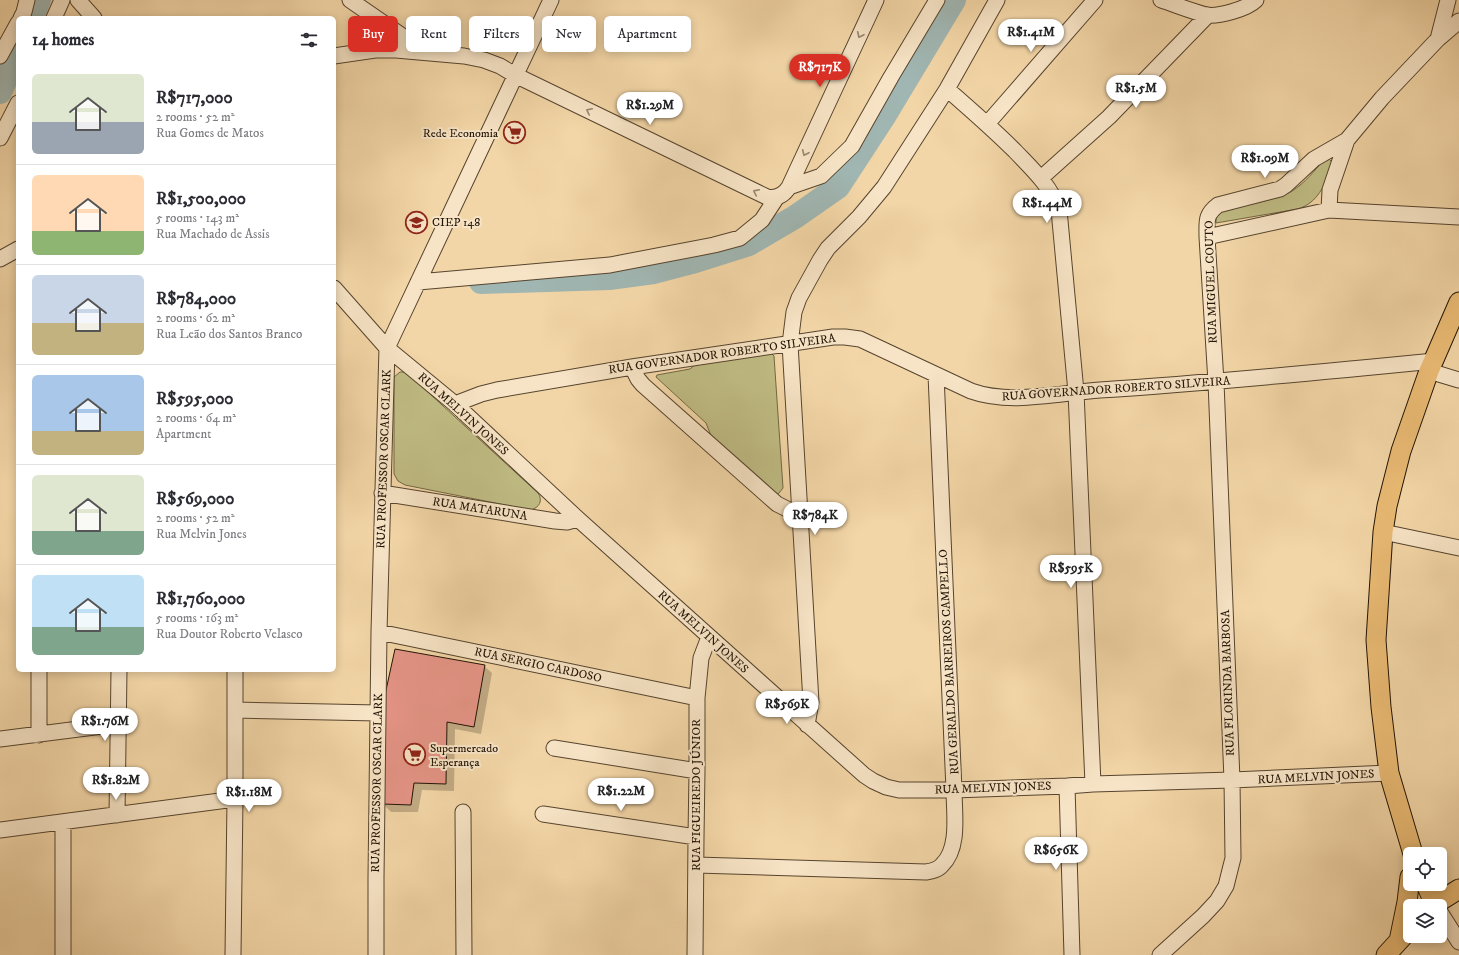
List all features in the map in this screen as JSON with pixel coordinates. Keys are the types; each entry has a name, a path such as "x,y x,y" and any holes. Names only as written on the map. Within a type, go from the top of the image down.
{"main road":[{"path":"1411,847 1389,773 1381,708 1376,640 1383,532 1387,506 1402,451 1432,366 1459,302"},
{"path":"1446,899 1459,889"},
{"path":"1386,955 1403,937"}],"street":[{"path":"22,16 27,0"},
{"path":"55,16 62,0"},
{"path":"78,0 92,16"},
{"path":"350,0 406,39"},
{"name":"RUA PROFESSOR OSCAR CLARK","path":"376,955 379,632 387,348 551,0"},
{"path":"418,282 610,265 714,245 740,238 762,220 778,197 789,187 876,0"},
{"path":"789,187 821,176 852,146 937,0"},
{"path":"807,725 811,702 790,344 794,312 820,260 828,248 859,217 884,187 947,89 997,0"},
{"path":"988,124 1095,0"},
{"path":"1161,0 1208,15 1238,11 1249,6 1256,0"},
{"name":"RUA MIGUEL COUTO","path":"1438,39 1448,0"},
{"path":"1041,178 1109,117 1208,15"},
{"name":"RUA MIGUEL COUTO","path":"1216,382 1206,222 1211,210 1218,205 1286,185 1314,159 1347,140 1382,98 1438,39 1459,21"},
{"path":"0,56 16,27"},
{"path":"336,56 375,50 406,51"},
{"path":"424,52 464,56 484,60 500,66 515,75 767,198 778,197"},
{"path":"947,89 988,124 1041,178 1051,191 1059,210 1076,392 1093,784"},
{"path":"0,138 16,107"},
{"path":"1329,210 1330,190 1347,140"},
{"path":"1207,236 1329,210 1459,217"},
{"path":"0,259 16,250"},
{"name":"RUA MELVIN JONES","path":"336,290 387,348 455,404 578,519 807,725 864,775 873,782 886,788 899,790 954,790 1389,773"},
{"name":"RUA GOVERNADOR ROBERTO SILVEIRA","path":"455,404 481,394 497,390 632,367 833,337 860,339 936,375 984,395 1001,398 1018,398 1076,392 1432,366"},
{"path":"1432,366 1459,380"},
{"path":"632,367 638,379 644,385 777,504 800,515"},
{"name":"RUA GERALDO BARREIROS CAMPELLO","path":"696,865 926,872 936,870 943,865 950,854 954,840 954,790 936,375"},
{"name":"RUA FLORINDA BARBOSA","path":"1160,955 1203,916 1217,901 1226,886 1233,858 1232,780 1216,382"},
{"name":"RUA MATARUNA","path":"382,493 555,522 567,522 578,519"},
{"path":"1383,532 1459,548"},
{"name":"RUA SERGIO CARDOSO","path":"379,632 697,698"},
{"name":"RUA FIGUEIREDO JÚNIOR","path":"695,955 698,771 697,698 701,658 709,637"},
{"path":"39,672 39,735"},
{"path":"117,815 119,672"},
{"path":"233,955 235,672"},
{"path":"235,710 378,713"},
{"path":"0,739 118,724"},
{"path":"554,748 698,771"},
{"path":"1067,786 1072,955"},
{"path":"0,830 235,799"},
{"path":"463,812 464,955"},
{"path":"542,814 696,837"},
{"path":"63,822 63,955"},
{"path":"1447,924 1459,942"}],"shaded area":[{"path":"1329,159 1333,163 1333,167 1326,181 1316,198 1305,206 1298,209 1216,223 1216,218 1223,210 1269,200 1292,191 1305,181 1324,160"},
{"path":"771,353 774,356 783,488 776,495 713,441 706,423 656,377 657,375 690,369 698,362"},
{"path":"400,372 406,372 538,493 540,496 540,503 538,506 530,510 405,485 398,481 394,474 394,377"}],"building":[{"name":"Supermercado Esperança","path":"395,649 485,665 474,727 447,722 446,784 414,783 411,805 382,804 381,713"}],"waterway":[{"path":"33,16 39,0"},
{"path":"481,282 609,278 654,272 749,244 795,217 838,187 883,118 954,0"},
{"path":"0,92 16,56"}],"place":[{"name":"Rede Economia","path":"514,133"},
{"name":"CIEP 148","path":"417,222"},
{"name":"Supermercado Esperança","path":"414,755"}]}
